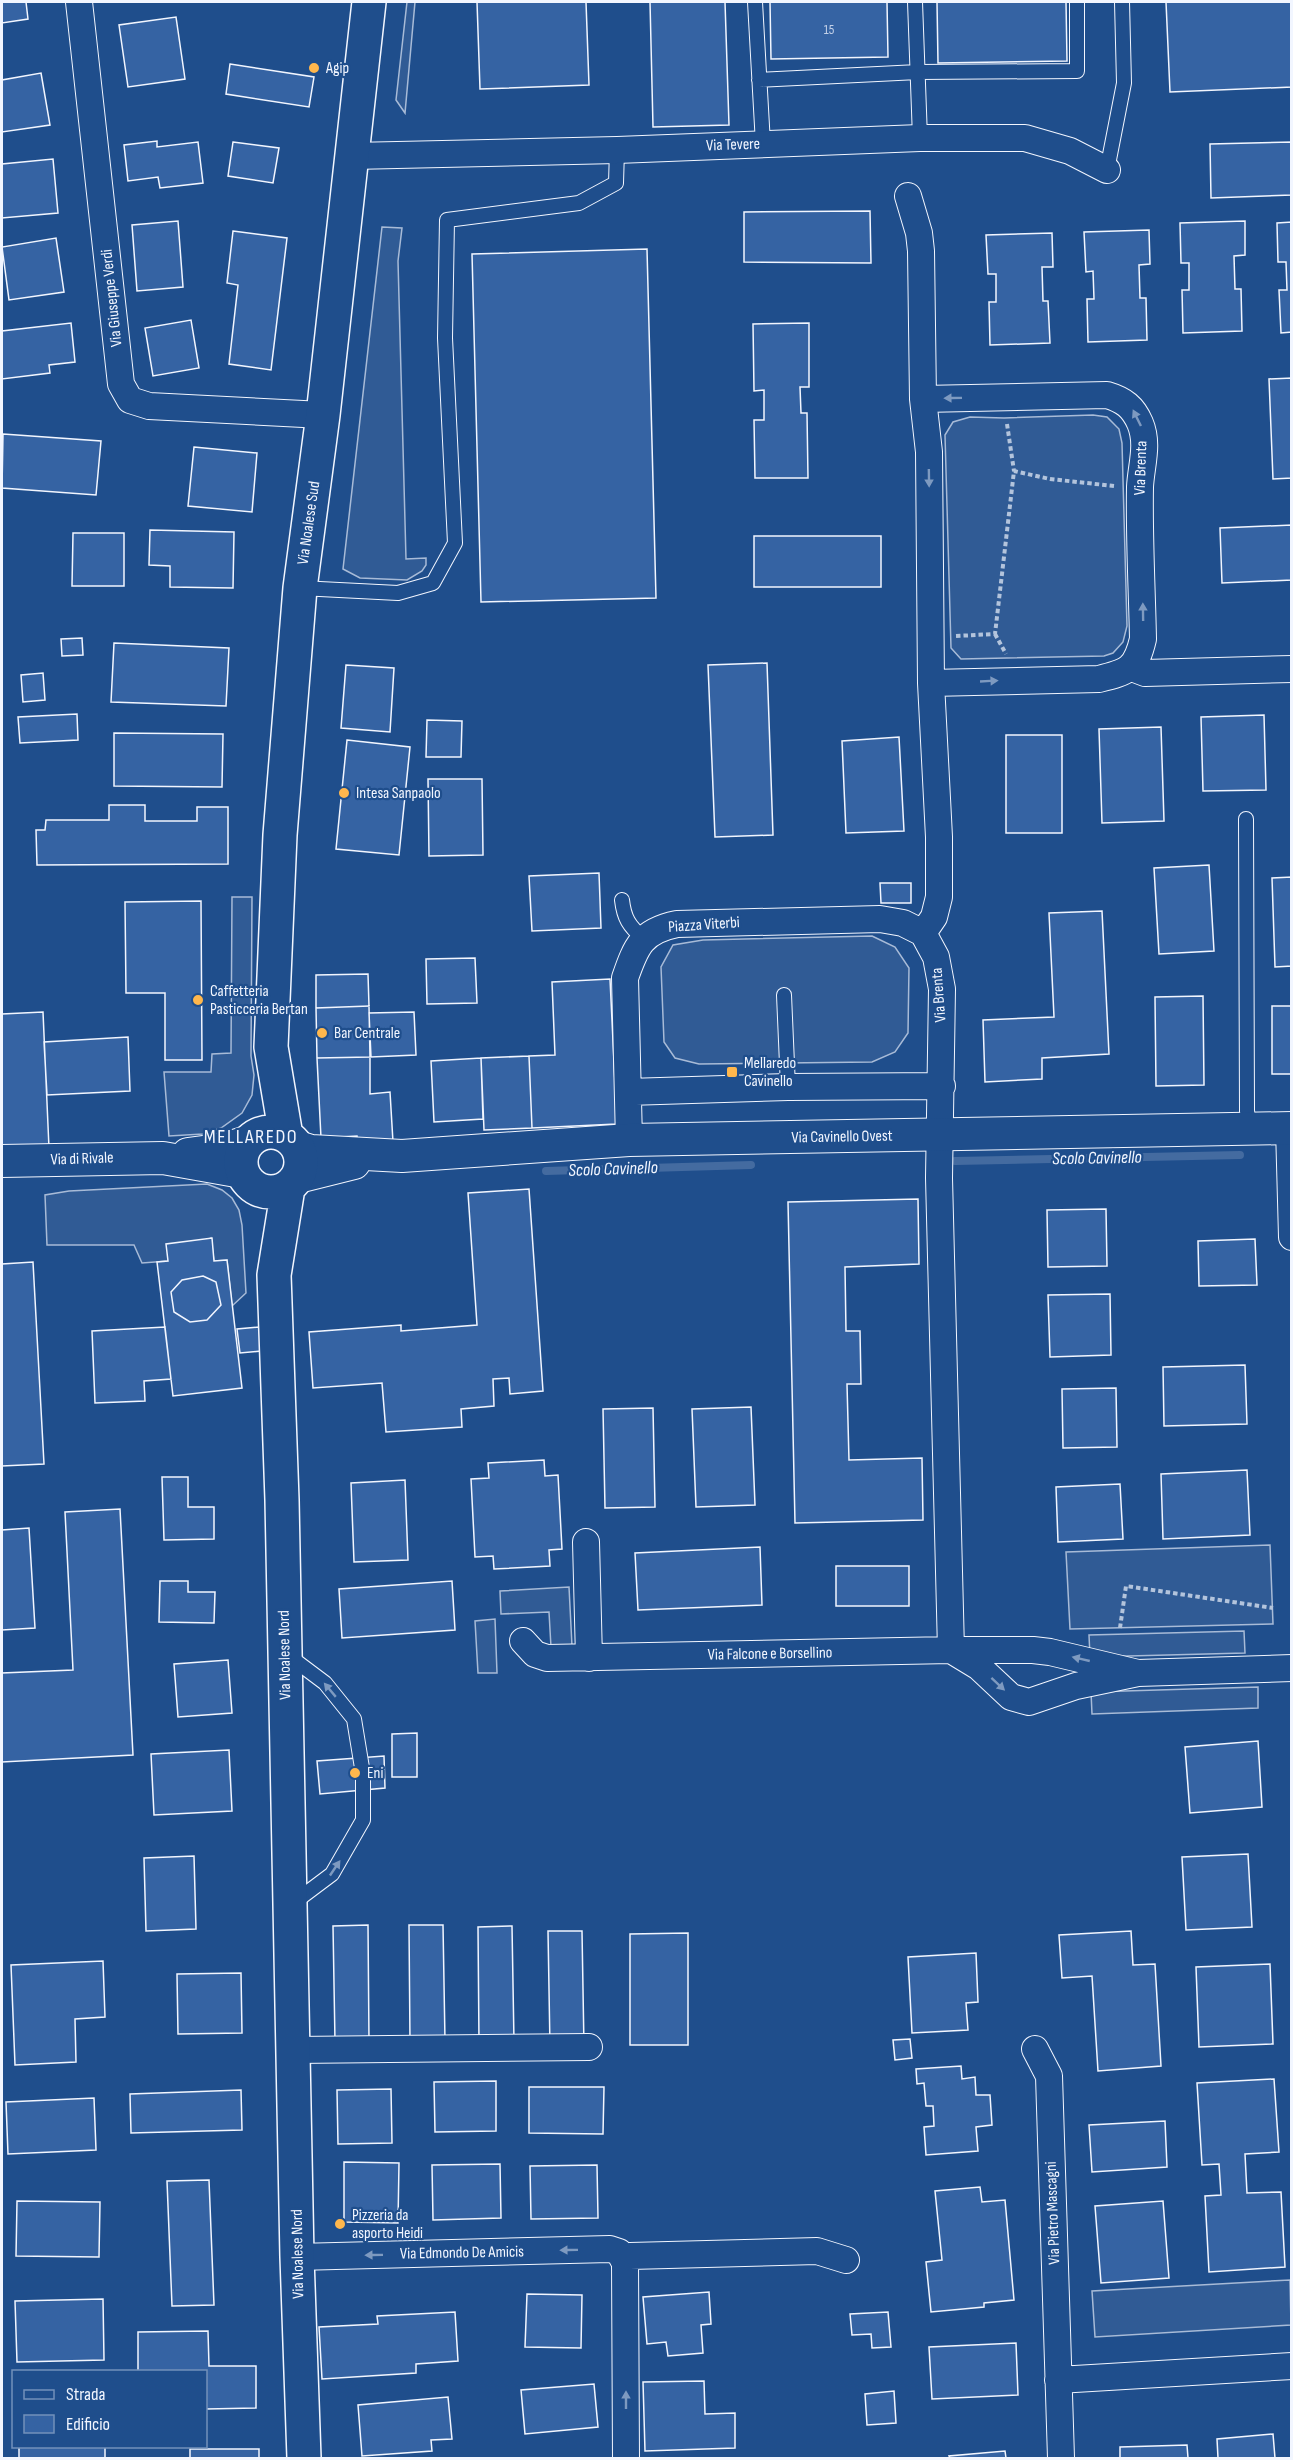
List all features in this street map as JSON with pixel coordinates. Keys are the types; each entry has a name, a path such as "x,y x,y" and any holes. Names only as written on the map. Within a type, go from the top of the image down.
{"main road":[{"name":"Via Noalese Sud","path":"272,1161 271,1047 280,835 300,588 323,415 369,2"},
{"name":"Via Noalese Nord","path":"272,1161 297,2257 304,2458"}],"street":[{"name":"Via Giuseppe Verdi","path":"79,2 121,384 130,400 149,406 323,415"},
{"name":"Via Tevere","path":"352,156 617,150 920,138 1024,138 1070,151 1107,170"},
{"path":"908,196 920,242 923,399 929,463 931,683 939,837 939,897 934,917 923,933"},
{"name":"Via Brenta","path":"923,399 1107,395 1122,399 1132,408 1141,425 1144,446 1140,486 1143,639 1139,656 1132,668"},
{"path":"931,683 1099,679 1118,675 1132,668 1145,673 1292,669"},
{"name":"Piazza Viterbi","path":"643,938 660,928 677,924 880,919 903,923 923,933"},
{"name":"Via Brenta","path":"923,933 936,957 942,989 939,1178 951,1650"},
{"path":"629,1140 625,978 633,954 643,938"},
{"path":"628,1092 788,1087 942,1086"},
{"path":"1290,1128 1292,1237"},
{"name":"Via Cavinello Ovest","path":"272,1161 629,1140 1290,1128"},
{"name":"Via di Rivale","path":"2,1161 163,1158 272,1161"},
{"path":"586,1542 589,1658"},
{"name":"Via Falcone e Borsellino","path":"523,1641 535,1654 547,1658 951,1650 1050,1652 1138,1673"},
{"name":"Via Falcone e Borsellino","path":"951,1650 979,1667 1011,1697 1029,1702 1076,1686 1138,1673 1292,1668"},
{"path":"294,2050 589,2047"},
{"name":"Via Pietro Mascagni","path":"1035,2049 1049,2076 1061,2458"},
{"name":"Via Edmondo De Amicis","path":"297,2257 610,2249 619,2252 624,2258 630,2256 817,2252 846,2260"},
{"path":"624,2258 626,2458"},
{"path":"1058,2380 1292,2366"}],"lane":[{"path":"755,2 763,144"},
{"path":"915,2 920,138"},
{"path":"759,80 918,72 1077,71 1077,2"},
{"path":"1107,170 1124,83 1122,2"},
{"path":"300,588 399,593 434,583 455,543 445,338 447,220 579,203 616,183 617,150"},
{"path":"1246,819 1247,1111 1250,1128"},
{"path":"622,900 624,916 629,925 643,938"},
{"path":"784,995 788,1087"},
{"path":"285,1653 325,1683 354,1719 363,1774 363,1820 332,1874 290,1905"}],"path":[{"path":"1005,413 1014,471 994,634 1005,653 1011,657"},
{"path":"1014,471 1050,479 1125,487"},
{"path":"946,637 994,634"},
{"path":"1120,1628 1126,1586 1273,1608"}],"shaded area":[{"path":"407,2 415,2 405,113 396,100"},
{"path":"382,227 402,228 398,261 406,559 426,558 426,565 422,571 407,580 360,578 343,569"},
{"path":"1093,415 1107,417 1119,429 1122,443 1127,626 1123,642 1113,653 1104,656 961,659 951,648 945,435 953,422 970,417"},
{"path":"232,897 252,897 251,1056 254,1075 252,1095 242,1113 221,1128 203,1134 169,1136 164,1072 211,1072 212,1054 231,1053"},
{"path":"872,936 895,947 909,968 908,1033 895,1052 872,1062 699,1064 675,1058 664,1042 661,967 673,945 703,940"},
{"path":"207,1184 222,1190 232,1198 239,1210 246,1293 232,1306 227,1260 214,1261 211,1238 168,1261 142,1263 134,1245 47,1245 45,1195 69,1191"},
{"path":"1270,1545 1273,1624 1070,1629 1066,1552"},
{"path":"569,1587 572,1646 551,1647 549,1612 501,1614 500,1591"},
{"path":"495,1619 497,1673 478,1673 475,1621"},
{"path":"1244,1631 1245,1653 1090,1657 1089,1635"},
{"path":"1258,1687 1258,1708 1092,1714 1091,1692"},
{"path":"1290,2280 1291,2325 1095,2337 1092,2291"}],"building":[{"path":"2,2 26,2 28,19 2,23"},
{"path":"477,2 586,2 589,85 480,89"},
{"path":"650,2 725,2 729,125 653,127"},
{"path":"770,2 887,2 888,57 771,59"},
{"path":"937,2 1066,2 1067,61 938,63"},
{"path":"1166,2 1292,2 1292,87 1170,92"},
{"path":"176,17 185,79 128,87 119,25"},
{"path":"230,64 314,77 309,107 226,94"},
{"path":"41,73 50,125 2,132 2,80"},
{"path":"157,141 157,147 198,142 203,183 160,188 158,177 128,181 124,145"},
{"path":"233,142 279,148 273,183 228,176"},
{"path":"1292,142 1292,195 1211,198 1210,144"},
{"path":"53,159 58,213 2,218 2,164"},
{"path":"870,211 871,263 744,262 744,212"},
{"path":"178,221 183,287 137,291 132,225"},
{"path":"1245,221 1245,255 1234,256 1235,289 1241,289 1242,331 1183,333 1182,290 1189,290 1189,263 1181,263 1180,223"},
{"path":"1292,222 1292,332 1281,333 1279,290 1287,290 1286,262 1278,262 1277,223"},
{"path":"1149,230 1150,264 1139,265 1140,298 1146,298 1147,340 1088,342 1087,299 1094,299 1093,271 1086,272 1084,232"},
{"path":"233,231 287,238 271,370 229,364 238,285 227,283"},
{"path":"1052,233 1053,267 1042,267 1043,301 1048,301 1050,343 990,345 989,302 996,302 996,274 988,274 986,235"},
{"path":"56,238 64,292 9,300 2,247"},
{"path":"647,249 656,598 481,602 472,254"},
{"path":"191,320 199,368 153,376 145,328"},
{"path":"71,323 75,362 49,365 50,373 2,379 2,331"},
{"path":"809,323 809,387 800,387 801,413 807,413 808,478 755,478 754,420 764,420 764,390 754,391 753,324"},
{"path":"1292,378 1292,478 1273,479 1269,379"},
{"path":"3,434 101,441 96,495 2,488"},
{"path":"194,447 257,453 252,512 188,506"},
{"path":"1292,525 1292,580 1222,583 1220,528"},
{"path":"150,530 234,532 233,588 170,587 170,566 149,565"},
{"path":"73,533 124,533 124,586 72,586"},
{"path":"754,536 881,536 881,587 754,587"},
{"path":"82,638 83,655 62,656 61,639"},
{"path":"114,643 229,648 226,706 111,702"},
{"path":"767,663 773,835 715,837 708,665"},
{"path":"346,665 394,668 390,732 341,728"},
{"path":"43,673 45,700 23,702 21,675"},
{"path":"77,714 78,740 20,743 18,717"},
{"path":"1264,715 1266,790 1203,791 1201,717"},
{"path":"427,720 462,721 461,757 426,757"},
{"path":"1161,727 1164,821 1102,823 1099,729"},
{"path":"114,733 223,734 222,787 114,786"},
{"path":"1006,735 1062,735 1062,833 1006,833"},
{"path":"899,737 904,831 846,833 842,741"},
{"path":"347,740 410,747 399,855 336,849"},
{"path":"428,779 482,779 483,855 429,856"},
{"path":"109,805 145,805 145,821 197,821 197,807 228,807 228,864 37,865 36,830 45,830 46,820 109,820"},
{"path":"1209,865 1214,951 1159,954 1154,868"},
{"path":"599,873 601,928 532,931 529,876"},
{"path":"1292,877 1292,966 1275,967 1272,878"},
{"path":"880,883 911,883 911,903 881,903"},
{"path":"201,901 202,1060 165,1060 165,993 126,993 125,902"},
{"path":"1102,911 1109,1054 1042,1058 1042,1079 985,1082 983,1020 1054,1017 1049,913"},
{"path":"475,958 477,1003 427,1004 426,959"},
{"path":"368,974 369,1006 316,1008 316,975"},
{"path":"610,979 617,1124 532,1128 529,1056 555,1055 552,982"},
{"path":"1203,996 1204,1085 1156,1086 1155,997"},
{"path":"369,1006 370,1057 317,1058 316,1008"},
{"path":"1272,1006 1292,1006 1292,1074 1272,1074"},
{"path":"43,1012 49,1148 2,1150 2,1014"},
{"path":"414,1012 416,1055 371,1057 369,1013"},
{"path":"128,1037 130,1091 47,1095 44,1042"},
{"path":"529,1056 532,1128 484,1130 481,1058"},
{"path":"370,1057 370,1094 390,1092 393,1142 358,1144 357,1136 321,1138 317,1058"},
{"path":"481,1058 483,1119 434,1122 431,1061"},
{"path":"529,1189 543,1391 510,1394 509,1378 493,1379 494,1406 461,1409 462,1427 386,1432 382,1383 313,1388 309,1332 401,1325 401,1331 477,1325 468,1193"},
{"path":"918,1199 919,1264 845,1267 846,1331 860,1331 861,1384 847,1384 849,1460 922,1458 923,1520 795,1523 788,1202"},
{"path":"1106,1209 1107,1266 1048,1267 1047,1210"},
{"path":"212,1238 214,1261 227,1260 242,1388 173,1396 157,1262 168,1261 166,1244"},
{"path":"1255,1239 1257,1285 1199,1286 1198,1241"},
{"path":"33,1262 44,1464 2,1466 2,1264"},
{"path":"203,1276 216,1282 221,1305 207,1320 190,1322 174,1312 171,1292 182,1280"},
{"path":"1110,1294 1111,1355 1050,1357 1048,1295"},
{"path":"165,1327 171,1379 144,1381 145,1401 95,1403 92,1331"},
{"path":"259,1327 261,1351 240,1353 237,1329"},
{"path":"1245,1365 1247,1424 1164,1426 1163,1367"},
{"path":"1116,1388 1117,1447 1063,1448 1062,1389"},
{"path":"751,1407 755,1505 696,1507 692,1409"},
{"path":"653,1408 655,1507 605,1508 603,1409"},
{"path":"544,1460 545,1476 558,1475 562,1549 549,1550 550,1566 494,1569 493,1556 475,1557 471,1479 489,1478 488,1463"},
{"path":"1247,1470 1250,1535 1163,1539 1161,1474"},
{"path":"162,1477 188,1477 188,1507 214,1507 214,1539 164,1540"},
{"path":"405,1480 408,1560 354,1562 351,1483"},
{"path":"1120,1484 1123,1539 1058,1542 1056,1487"},
{"path":"120,1509 133,1755 2,1762 2,1673 73,1670 65,1512"},
{"path":"29,1528 35,1628 2,1630 2,1530"},
{"path":"760,1547 762,1605 638,1610 635,1553"},
{"path":"836,1566 909,1566 909,1606 836,1606"},
{"path":"160,1581 188,1581 188,1592 215,1592 214,1623 159,1622"},
{"path":"452,1581 455,1630 342,1638 339,1589"},
{"path":"228,1660 232,1713 178,1717 174,1664"},
{"path":"417,1733 417,1777 392,1777 392,1734"},
{"path":"1258,1741 1262,1807 1190,1813 1185,1747"},
{"path":"229,1750 232,1811 154,1815 151,1754"},
{"path":"384,1756 385,1788 320,1794 317,1761"},
{"path":"1248,1854 1252,1927 1186,1930 1182,1857"},
{"path":"194,1856 196,1929 146,1931 144,1858"},
{"path":"368,1925 369,2041 335,2042 333,1926"},
{"path":"409,1925 443,1925 445,2041 410,2042"},
{"path":"512,1926 514,2042 479,2043 478,1927"},
{"path":"548,1931 582,1931 584,2047 550,2047"},
{"path":"1131,1931 1133,1965 1155,1964 1161,2066 1098,2071 1092,1976 1062,1978 1059,1935"},
{"path":"688,1933 688,2045 630,2045 630,1934"},
{"path":"976,1953 978,2002 966,2003 968,2030 912,2033 908,1957"},
{"path":"103,1961 105,2017 75,2019 76,2062 15,2065 11,1965"},
{"path":"1270,1964 1273,2044 1199,2047 1196,1967"},
{"path":"241,1973 242,2033 178,2034 177,1974"},
{"path":"910,2039 912,2058 895,2060 893,2040"},
{"path":"961,2066 962,2079 975,2077 976,2095 990,2095 992,2125 976,2127 978,2151 926,2155 924,2127 934,2126 933,2106 926,2106 924,2083 917,2084 916,2069"},
{"path":"1274,2079 1279,2152 1245,2154 1247,2193 1281,2192 1285,2267 1209,2272 1205,2196 1221,2195 1219,2164 1202,2165 1197,2083"},
{"path":"496,2081 496,2131 435,2132 434,2082"},
{"path":"529,2087 604,2087 603,2134 529,2133"},
{"path":"391,2089 392,2143 338,2144 337,2090"},
{"path":"241,2090 242,2130 131,2133 130,2094"},
{"path":"94,2098 96,2150 8,2154 6,2102"},
{"path":"1165,2121 1167,2167 1092,2172 1089,2125"},
{"path":"344,2162 399,2163 398,2223 344,2222"},
{"path":"500,2164 501,2218 433,2220 432,2165"},
{"path":"597,2165 598,2218 531,2219 530,2166"},
{"path":"209,2180 214,2305 172,2306 167,2181"},
{"path":"980,2187 982,2202 1005,2200 1014,2300 984,2303 984,2307 931,2312 926,2262 942,2260 935,2191"},
{"path":"17,2201 100,2202 99,2257 16,2256"},
{"path":"1163,2201 1169,2278 1101,2283 1095,2206"},
{"path":"709,2292 711,2324 701,2325 703,2353 668,2356 666,2342 647,2344 643,2297"},
{"path":"527,2294 582,2295 581,2348 525,2347"},
{"path":"103,2299 104,2360 17,2362 15,2301"},
{"path":"455,2312 458,2361 416,2364 416,2373 322,2379 319,2327 378,2324 377,2316"},
{"path":"888,2312 891,2347 872,2348 871,2334 852,2335 850,2314"},
{"path":"208,2331 209,2366 256,2366 256,2408 207,2409 207,2370 138,2370 138,2332"},
{"path":"1016,2343 1018,2395 932,2399 929,2347"},
{"path":"704,2381 705,2414 735,2413 735,2448 645,2451 643,2382"},
{"path":"594,2384 598,2427 525,2434 521,2390"},
{"path":"894,2391 896,2423 867,2425 865,2394"},
{"path":"448,2397 452,2439 431,2440 432,2451 362,2456 358,2405"},
{"path":"1273,2434 1275,2458 1218,2458 1217,2439"},
{"path":"1187,2445 1188,2458 1120,2458 1120,2447"},
{"path":"19,2448 105,2448 105,2458 19,2458"},
{"path":"190,2449 259,2449 259,2458 190,2458"},
{"path":"1005,2451 1006,2458 950,2458 949,2456"}],"waterway":[{"name":"Scolo Cavinello","path":"955,1161 1240,1155"},
{"name":"Scolo Cavinello","path":"546,1171 751,1165"}],"place":[{"name":"Agip","path":"314,68"},
{"name":"Intesa Sanpaolo","path":"344,793"},
{"name":"Caffetteria Pasticceria Bertan","path":"198,1000"},
{"name":"Bar Centrale","path":"322,1033"},
{"name":"Mellaredo Cavinello","path":"732,1072"},
{"name":"Eni","path":"355,1773"},
{"name":"Pizzeria da asporto Heidi","path":"340,2224"}],"district":[{"name":"MELLAREDO","path":"251,1137"}]}
